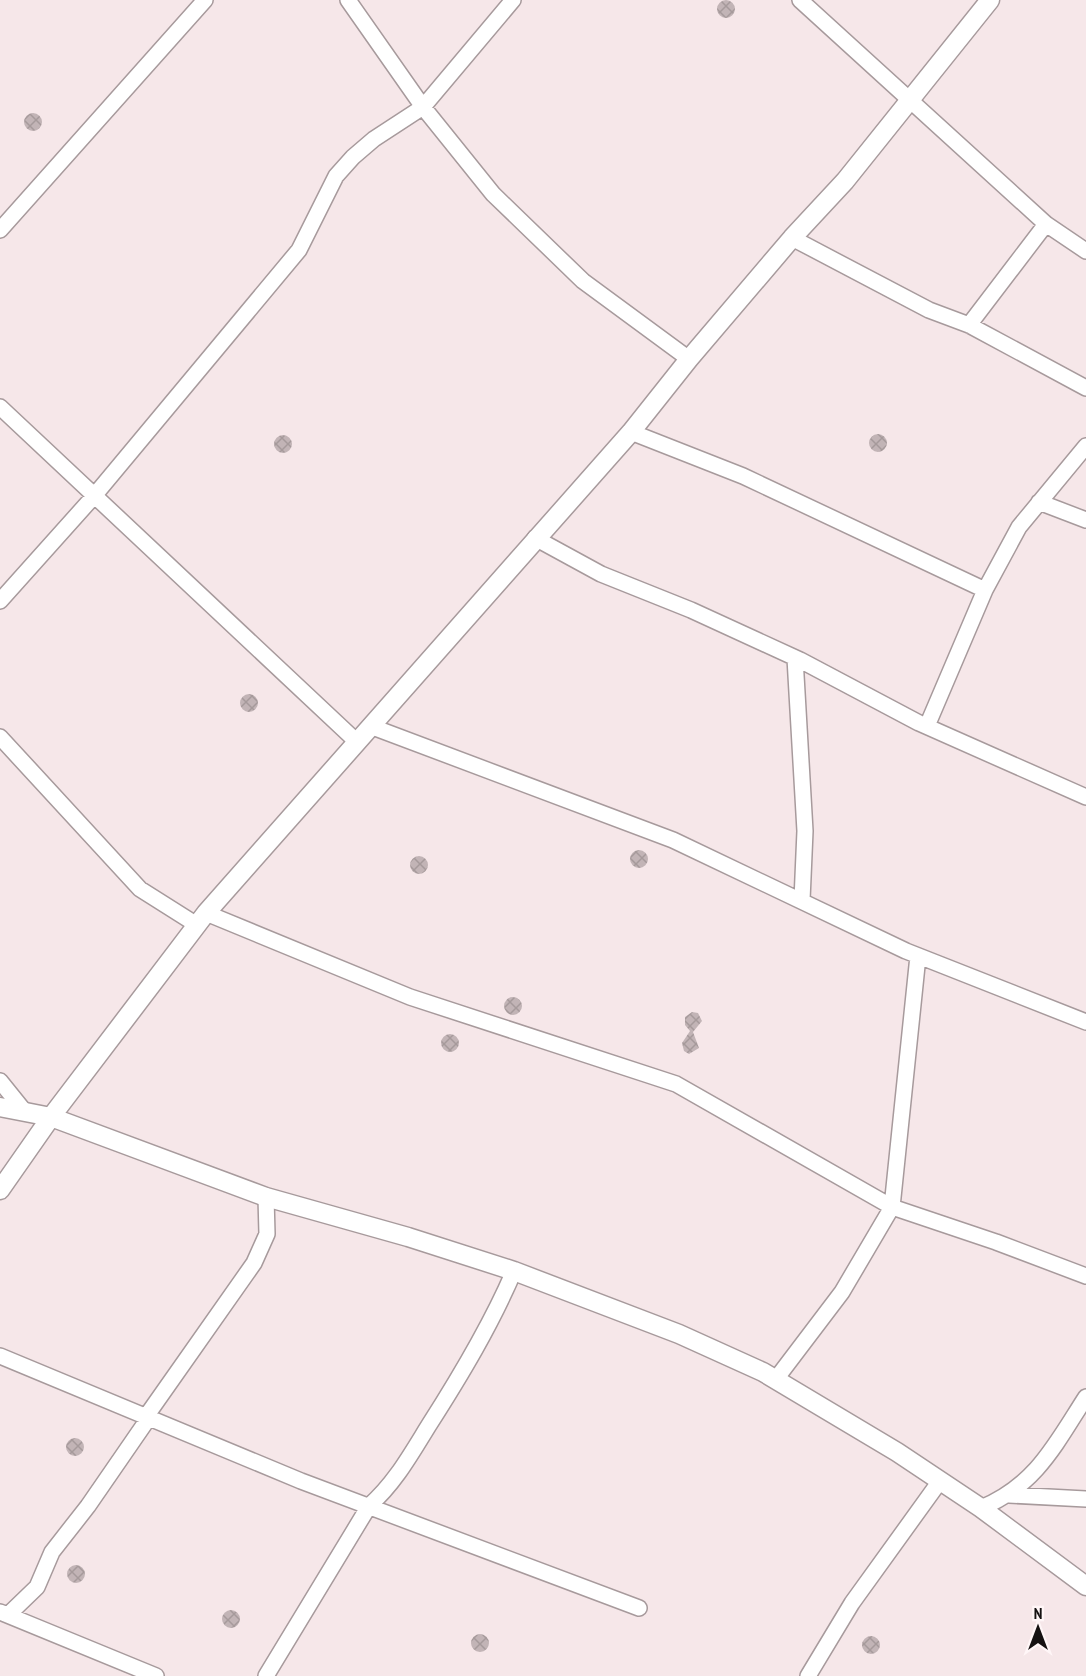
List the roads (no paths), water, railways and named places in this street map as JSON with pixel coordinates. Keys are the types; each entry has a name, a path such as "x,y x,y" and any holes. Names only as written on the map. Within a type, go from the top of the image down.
{"street":[{"path":"0,230 205,0"},
{"path":"348,0 423,107 493,194 583,281 689,359"},
{"path":"0,601 94,496 299,250 336,176 352,157 374,139 423,107 513,0"},
{"path":"800,0 1046,224 1086,251"},
{"path":"0,1190 51,1117 202,919 356,741 464,625 535,538 631,432 689,359 792,238 845,181 990,0"},
{"path":"969,325 1046,224"},
{"path":"792,238 929,310 969,325 1086,388"},
{"path":"0,407 356,741"},
{"path":"631,432 743,476 985,590"},
{"path":"927,726 985,590 1019,528 1086,446"},
{"path":"1039,502 1086,520"},
{"path":"535,538 601,574 691,610 795,658 927,726 1086,797"},
{"path":"795,658 805,831 802,900"},
{"path":"370,726 673,840 918,956 1086,1022"},
{"path":"0,737 140,890 202,919 410,997 676,1084 892,1207 996,1242 1086,1276"},
{"path":"776,1380 842,1292 892,1207 918,956"},
{"path":"0,1081 25,1112"},
{"path":"0,1107 51,1117 266,1197 408,1237 514,1271 679,1334 776,1380 940,1481 981,1508 1086,1586"},
{"path":"156,1676 4,1614 37,1587 52,1552 88,1506 254,1263 267,1234 266,1197"},
{"path":"266,1676 369,1506 392,1484 452,1388 497,1311 514,1271"},
{"path":"0,1356 146,1418 369,1506 639,1608"},
{"path":"981,1508 1009,1495 1044,1462 1086,1397"},
{"path":"808,1676 852,1603 940,1481"},
{"path":"1009,1495 1086,1499"}]}
